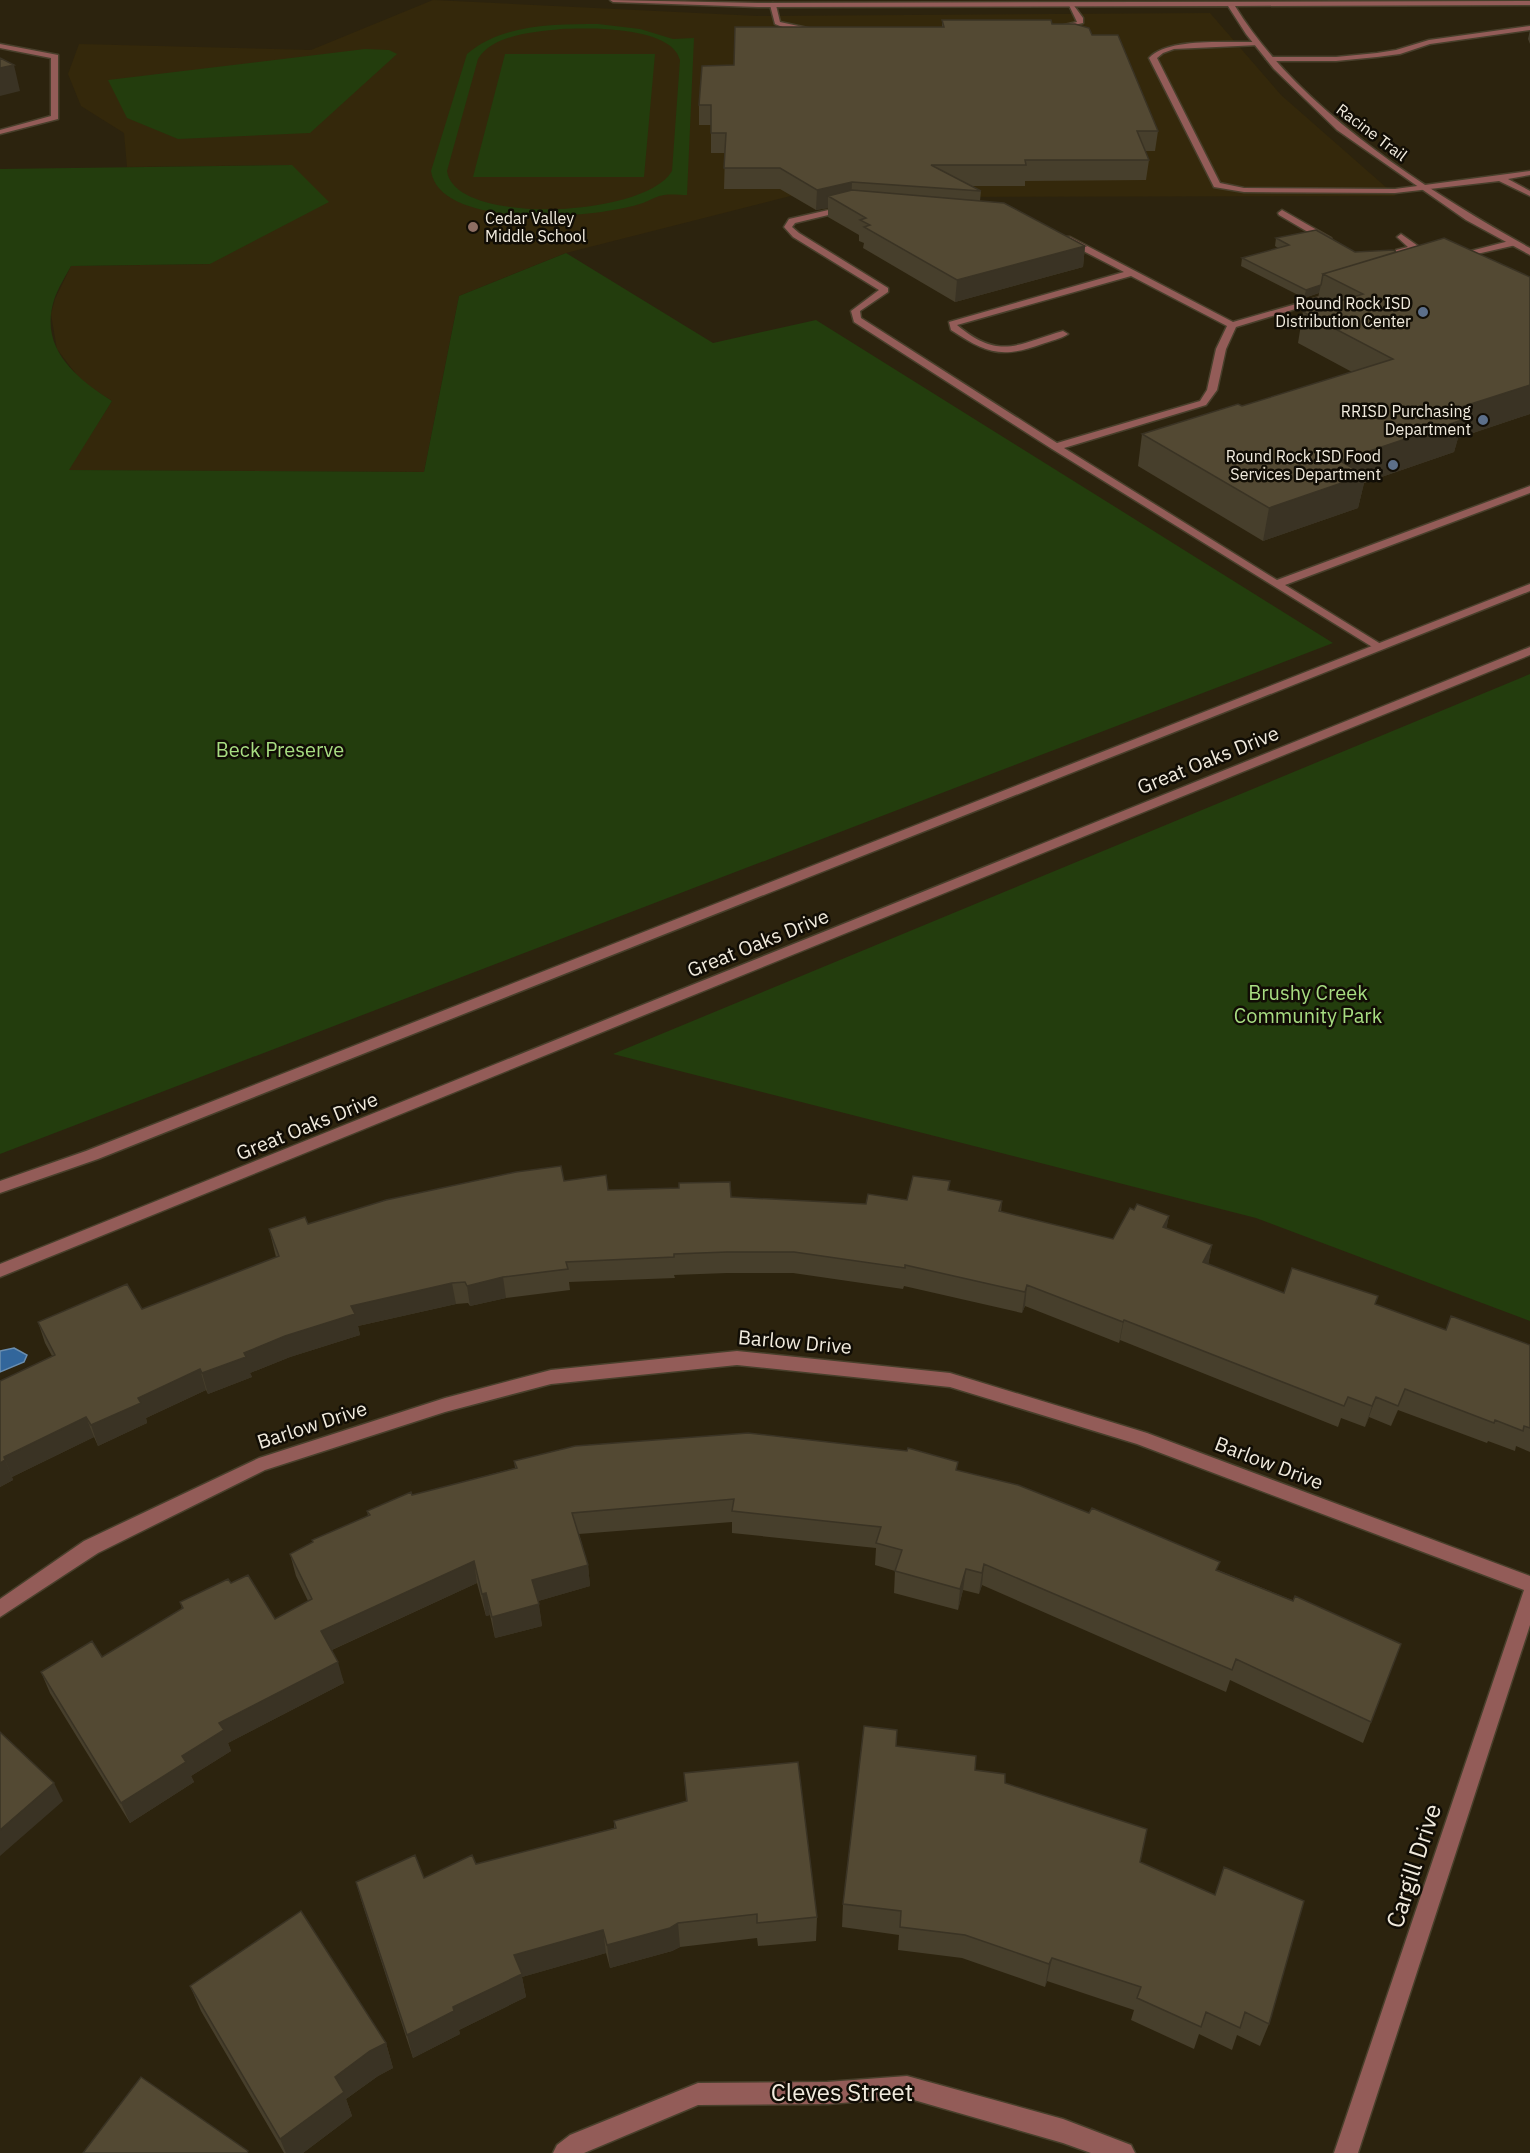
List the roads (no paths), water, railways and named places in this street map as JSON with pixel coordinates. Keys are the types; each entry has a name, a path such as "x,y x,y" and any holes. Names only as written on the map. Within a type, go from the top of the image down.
{"street":[{"path":"613,0 773,5 1530,3"},
{"name":"Racine Trail","path":"1230,3 1257,44 1270,59 1311,103 1340,128 1469,218 1530,252"},
{"path":"1053,28 1074,26 1080,23 1080,18 1070,4"},
{"path":"773,5 777,23 800,29 822,30"},
{"path":"1270,59 1335,59 1377,55 1397,52 1429,42 1530,28"},
{"path":"1257,44 1174,47 1160,51 1153,58 1217,185 1244,190 1395,190 1530,173"},
{"path":"0,46 55,57 55,117 0,132"},
{"path":"1500,178 1530,194"},
{"path":"851,207 792,221 788,227 796,235 885,290 859,306 854,313 857,320 1056,447 1378,646"},
{"path":"1282,213 1337,246"},
{"path":"1059,235 1232,325 1344,291"},
{"path":"1401,237 1415,248 1393,253 1410,263"},
{"path":"1468,266 1445,259 1513,243"},
{"path":"1063,334 1010,350 999,350 989,348 954,328 952,324 1131,273"},
{"path":"1056,447 1203,402 1212,390 1221,349 1232,325"},
{"path":"1276,584 1530,489"},
{"path":"0,1187 114,1146 1530,587"},
{"name":"Great Oaks Drive","path":"0,1271 1530,651"},
{"name":"Barlow Drive","path":"0,1608 91,1547 259,1466 445,1405 550,1377 737,1358 950,1380 1141,1438 1530,1584"},
{"name":"Cargill Drive","path":"1346,2153 1530,1596"},
{"name":"Cleves Street","path":"565,2153 578,2143 698,2094 826,2092 907,2087 1064,2131 1123,2153"}],"water":[{"path":"14,1348 27,1355 24,1362 0,1372 0,1351"}],"place":[{"name":"Cedar Valley Middle School","path":"473,227"},
{"name":"Round Rock ISD Distribution Center","path":"1423,312"},
{"name":"RRISD Purchasing Department","path":"1483,420"},
{"name":"Round Rock ISD Food Services Department","path":"1393,465"}],"park label":[{"name":"Beck Preserve","path":"280,750"},
{"name":"Brushy Creek Community Park","path":"1308,1004"}]}
